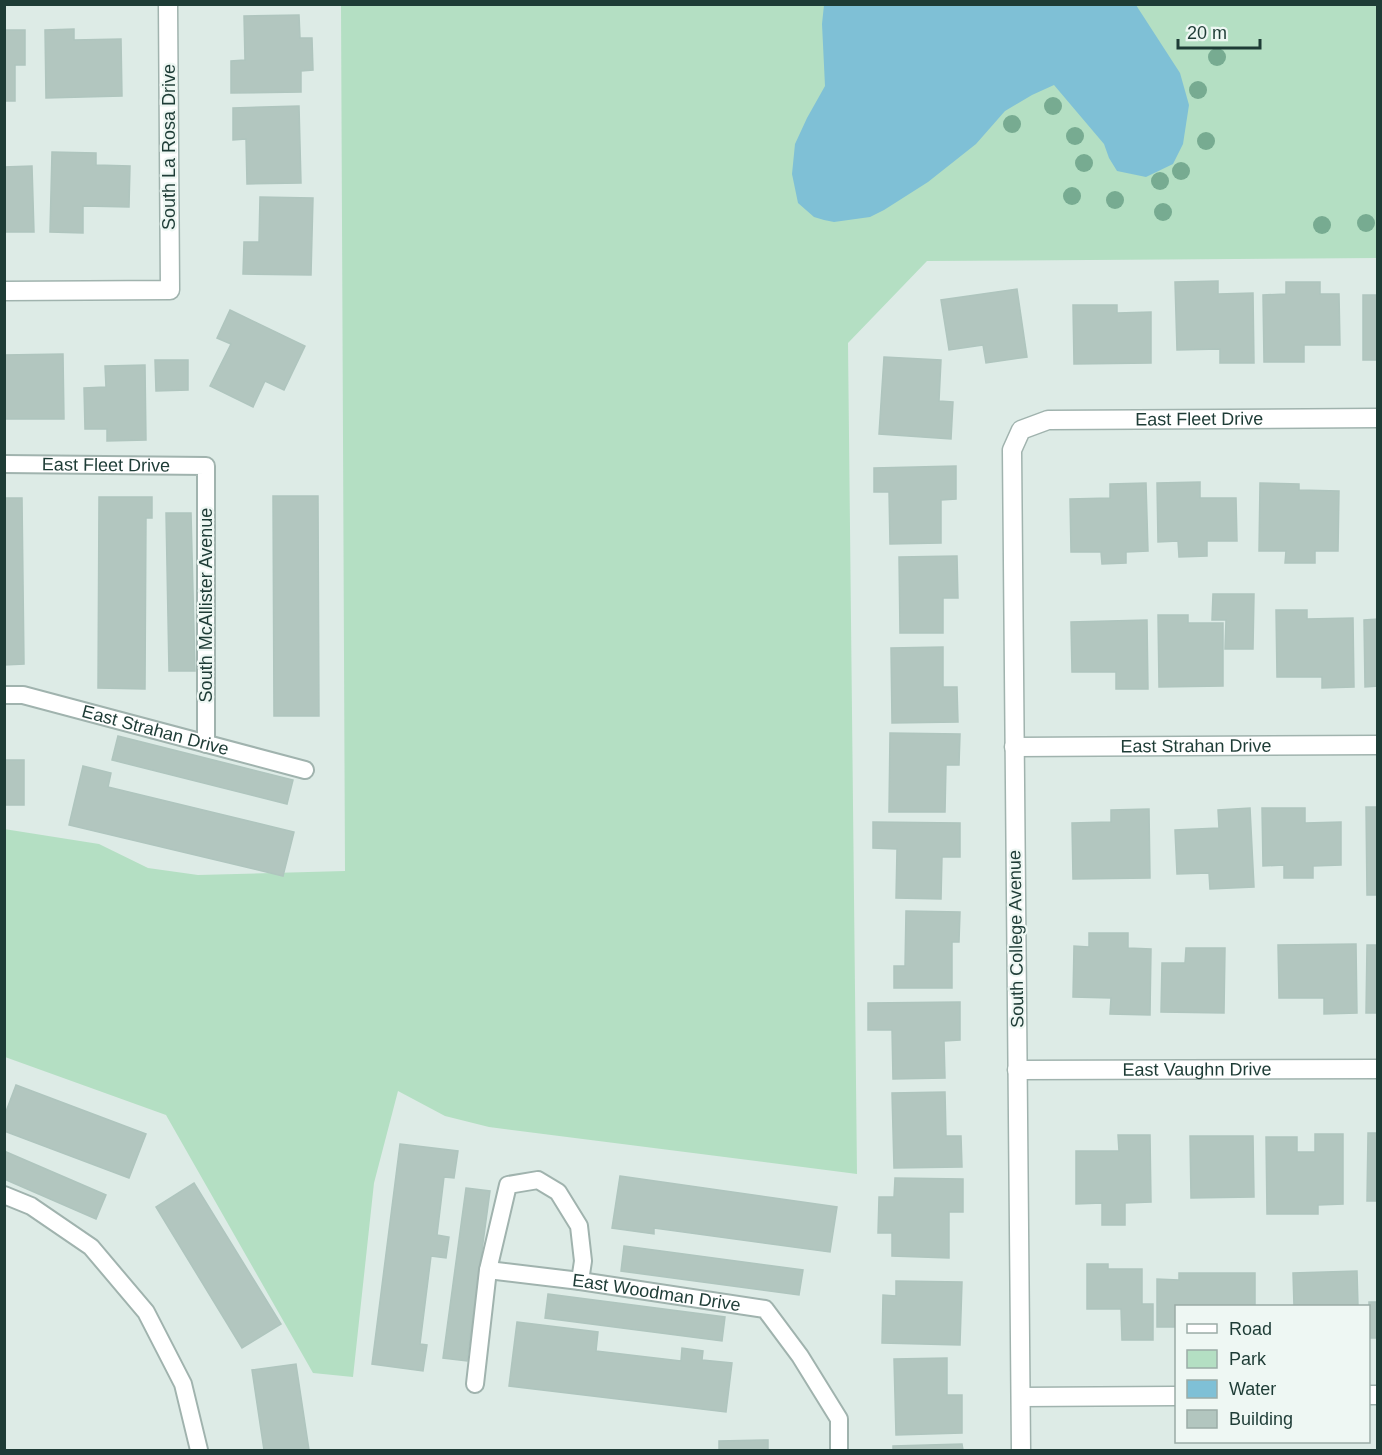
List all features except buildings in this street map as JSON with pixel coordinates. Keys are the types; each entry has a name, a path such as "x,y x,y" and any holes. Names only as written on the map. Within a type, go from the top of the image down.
{"street":[{"name":"South La Rosa Drive","path":"4,291 170,290 168,4"},
{"name":"East Fleet Drive","path":"1021,430 1048,420 1377,418"},
{"name":"South College Avenue","path":"1021,430 1012,450 1021,1450"},
{"name":"East Strahan Drive","path":"1014,747 1377,746"},
{"name":"East Vaughn Drive","path":"1017,1070 1377,1069"},
{"path":"1021,1397 1175,1396"}],"lane":[{"name":"East Fleet Drive","path":"4,464 206,466"},
{"name":"South McAllister Avenue","path":"206,466 206,744"},
{"name":"East Strahan Drive","path":"4,695 22,695 305,770"},
{"path":"476,1384 488,1270 508,1185 538,1180 558,1192 579,1226 583,1261 580,1281"},
{"path":"4,1195 31,1206 91,1247 146,1312 183,1384 199,1450"},
{"name":"East Woodman Drive","path":"488,1270 580,1281 765,1309 800,1356 839,1419 839,1450"}],"green space":[{"path":"341,5 1377,5 1377,258 927,261 848,343 857,1174 489,1127 445,1116 398,1091 374,1183 353,1377 313,1373 166,1115 5,1057 4,829 99,844 148,868 198,875 345,871"}],"water":[{"path":"824,5 1136,5 1180,73 1189,105 1183,144 1173,164 1146,177 1117,171 1104,144 1054,85 1005,111 976,144 928,182 884,210 870,217 834,222 814,217 798,203 792,174 795,144 825,86 822,24"}]}
